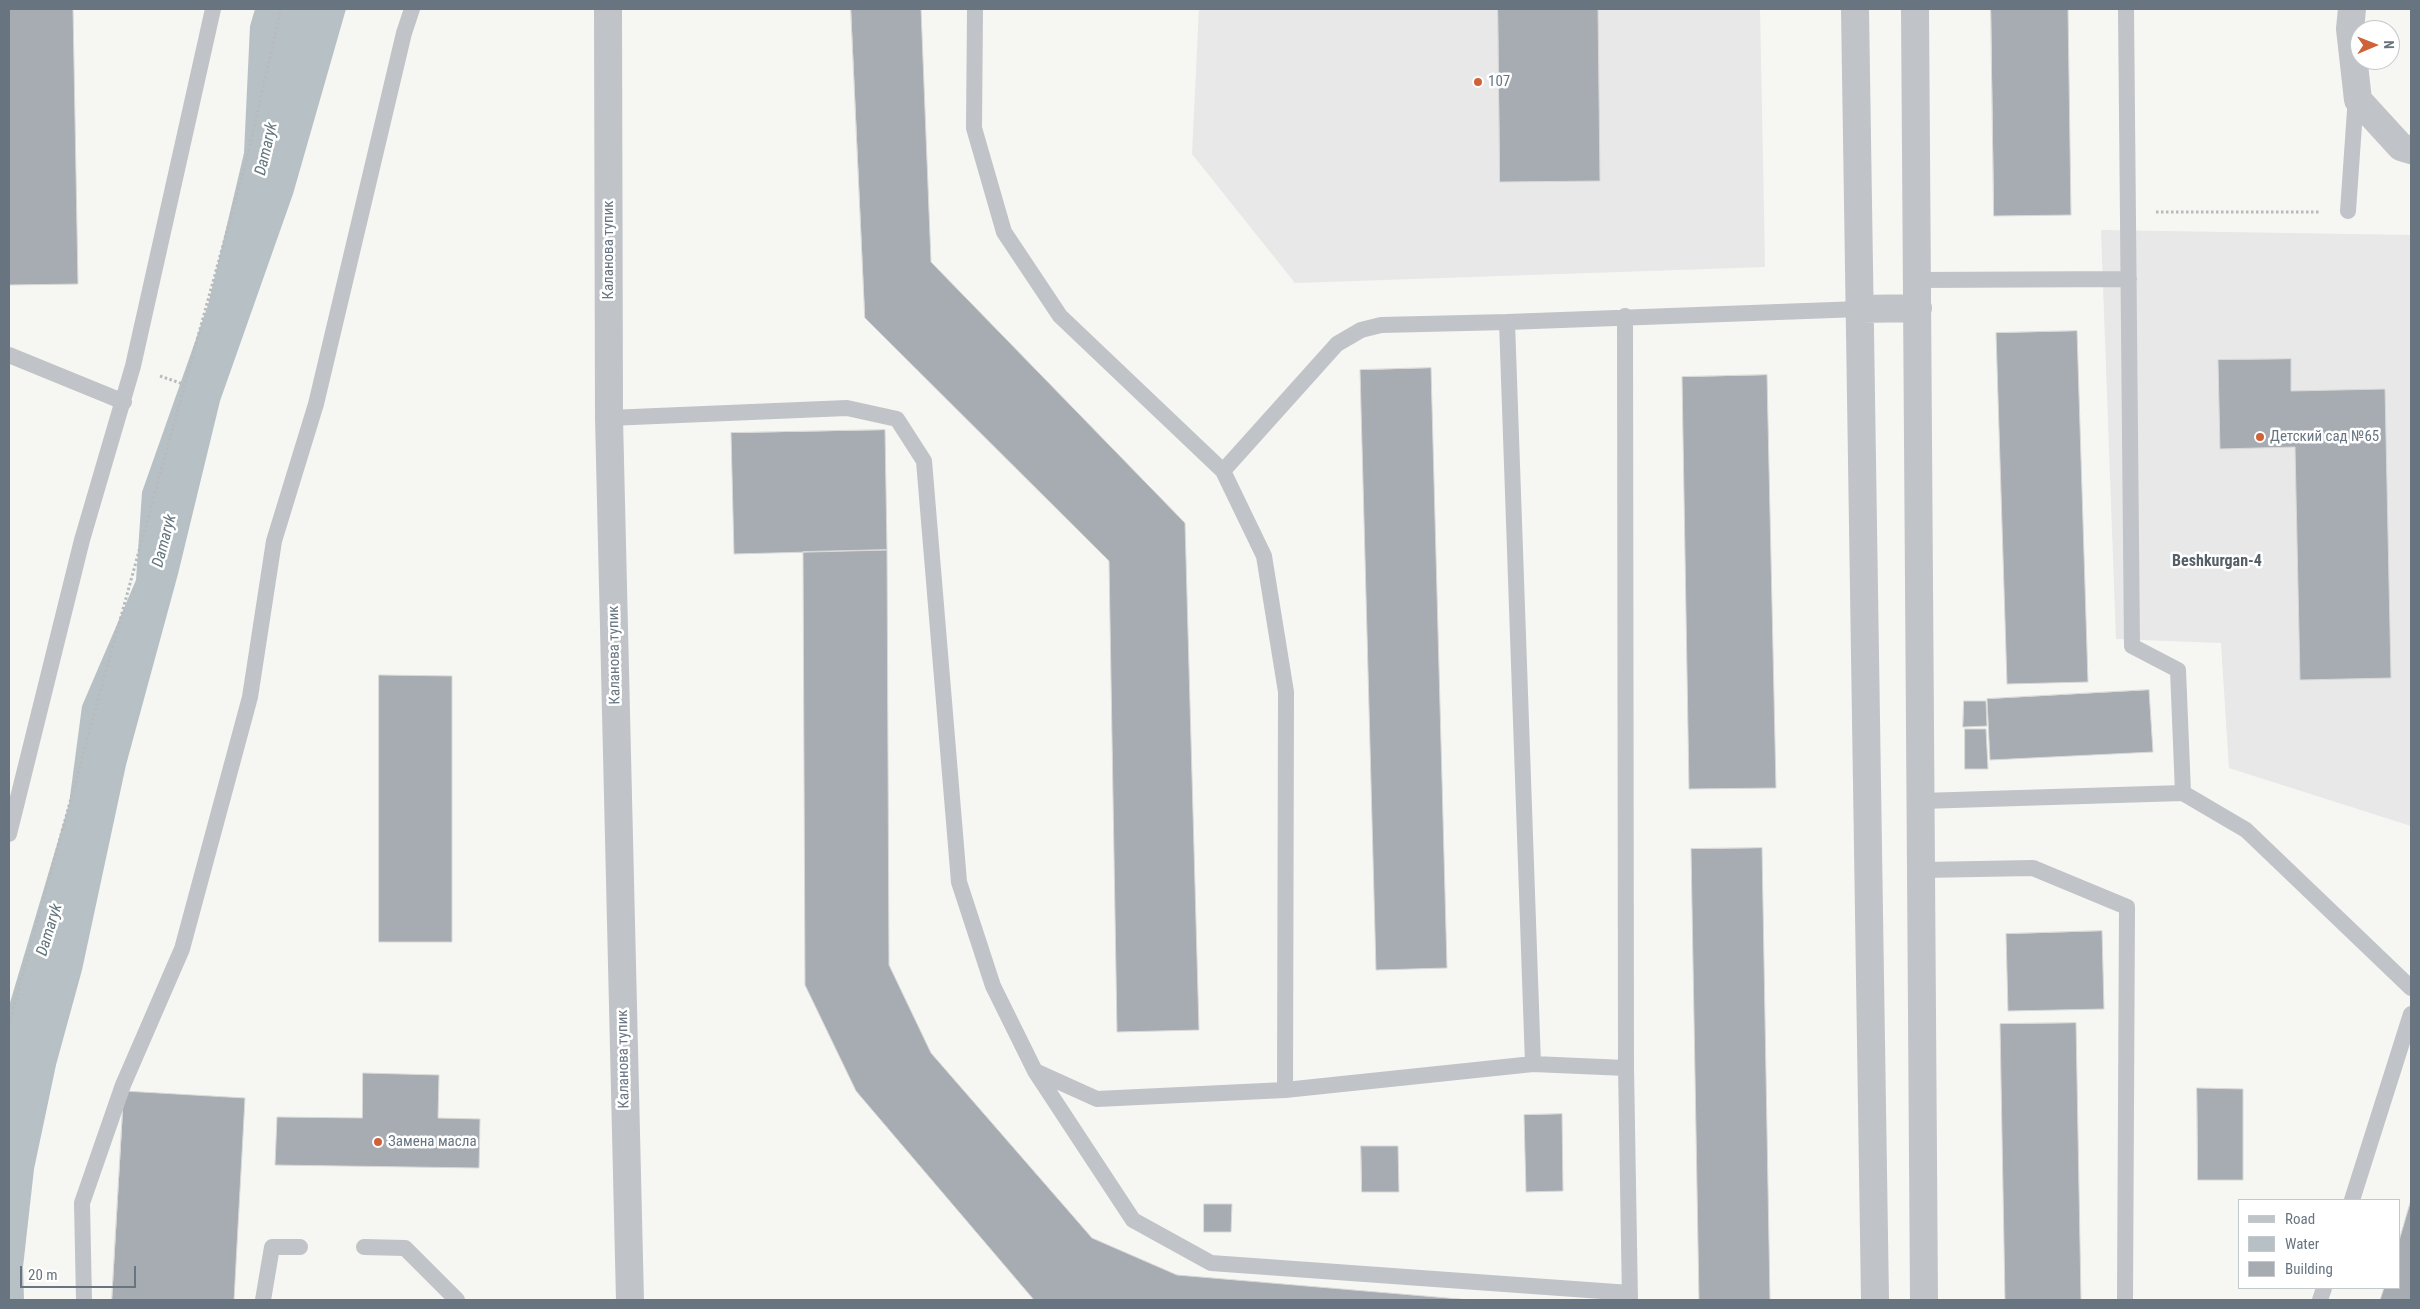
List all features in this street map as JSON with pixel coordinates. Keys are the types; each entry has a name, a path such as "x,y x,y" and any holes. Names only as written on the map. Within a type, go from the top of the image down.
{"street":[{"name":"Каланова тупик","path":"608,9 610,418 630,1300"},
{"path":"1855,9 1875,1300"},
{"path":"1915,9 1924,1300"},
{"path":"2352,9 2350,29 2358,100 2401,147 2411,150"},
{"path":"1860,309 1918,308"}],"lane":[{"path":"9,834 82,540 124,402 213,9"},
{"path":"84,1300 82,1203 123,1085 184,939 250,697 274,541 316,404 404,33 412,9"},
{"path":"975,9 974,128 1004,232 1060,316 1223,471 1264,556 1286,692 1285,1090"},
{"path":"2126,9 2132,646 2178,670 2183,793"},
{"path":"2348,212 2356,86"},
{"path":"1917,280 2129,279"},
{"path":"1223,471 1336,344 1361,330 1381,325 1860,309"},
{"path":"610,418 847,408 898,419 924,461 959,882 993,986 1035,1071 1133,1220 1210,1263 1630,1296 1626,1068 1625,316"},
{"path":"1507,322 1533,1064"},
{"path":"9,355 124,402"},
{"path":"1921,801 2183,793 2246,830 2411,988"},
{"path":"1922,870 2033,868 2127,907 2125,1300"},
{"path":"2352,1199 2411,1014"},
{"path":"1035,1071 1097,1099 1285,1090 1533,1064 1626,1068"},
{"path":"263,1300 272,1247 300,1247"},
{"path":"364,1247 405,1248 457,1300"}],"path":[{"path":"9,1024 247,158 281,9"},
{"path":"2128,212 2348,212"}],"shaded area":[{"name":"107","path":"1199,9 1760,9 1765,267 1295,283 1192,154"},
{"name":"Детский сад №65","path":"2101,230 2411,235 2411,826 2229,768 2221,643 2116,639"}],"water":[{"name":"Damaryk","path":"255,9 346,9 293,194 220,401 178,574 126,765 82,970 56,1065 34,1169 23,1267 24,1300 9,1300 9,1006 69,804 82,706 136,580 142,492 208,305 244,153 250,26"}],"building":[{"path":"9,9 73,9 78,284 9,285"},
{"path":"851,9 921,9 931,262 1185,523 1199,1030 1117,1032 1109,561 865,318"},
{"path":"1498,9 1598,9 1600,181 1500,182"},
{"path":"1991,9 2068,9 2071,215 1994,216"},
{"path":"2077,331 2088,682 2007,684 1996,333"},
{"path":"2291,359 2291,391 2385,389 2391,678 2300,680 2295,447 2220,449 2218,360"},
{"path":"1431,368 1447,968 1376,970 1360,370"},
{"path":"1767,375 1776,788 1689,789 1682,377"},
{"path":"885,430 887,550 734,554 731,433"},
{"path":"887,550 889,965 931,1053 1092,1238 1177,1275 1471,1300 1034,1300 856,1091 805,985 803,552"},
{"path":"379,675 452,676 452,942 379,942"},
{"path":"2149,690 2153,752 1990,760 1987,699"},
{"path":"1964,701 1986,701 1987,726 1963,727"},
{"path":"1965,729 1986,729 1988,769 1965,769"},
{"path":"1762,848 1770,1300 1699,1300 1691,849"},
{"path":"2102,931 2104,1009 2008,1011 2006,934"},
{"path":"2076,1023 2081,1300 2005,1300 2000,1024"},
{"name":"Замена масла","path":"363,1073 439,1075 438,1118 480,1119 479,1168 275,1165 277,1117 362,1118"},
{"path":"2197,1088 2243,1089 2243,1180 2198,1180"},
{"path":"124,1091 245,1098 234,1300 112,1300"},
{"path":"1562,1114 1563,1191 1526,1192 1524,1115"},
{"path":"1361,1146 1398,1146 1399,1192 1362,1192"},
{"path":"2411,1200 2411,1300 2380,1300 2384,1289 2400,1289 2400,1238"},
{"path":"1204,1204 1232,1204 1231,1232 1204,1232"}],"place":[{"name":"107","path":"1478,82"},
{"name":"Детский сад №65","path":"2260,437"},
{"name":"Замена масла","path":"378,1142"}],"district":[{"name":"Beshkurgan-4","path":"2217,562"}]}
